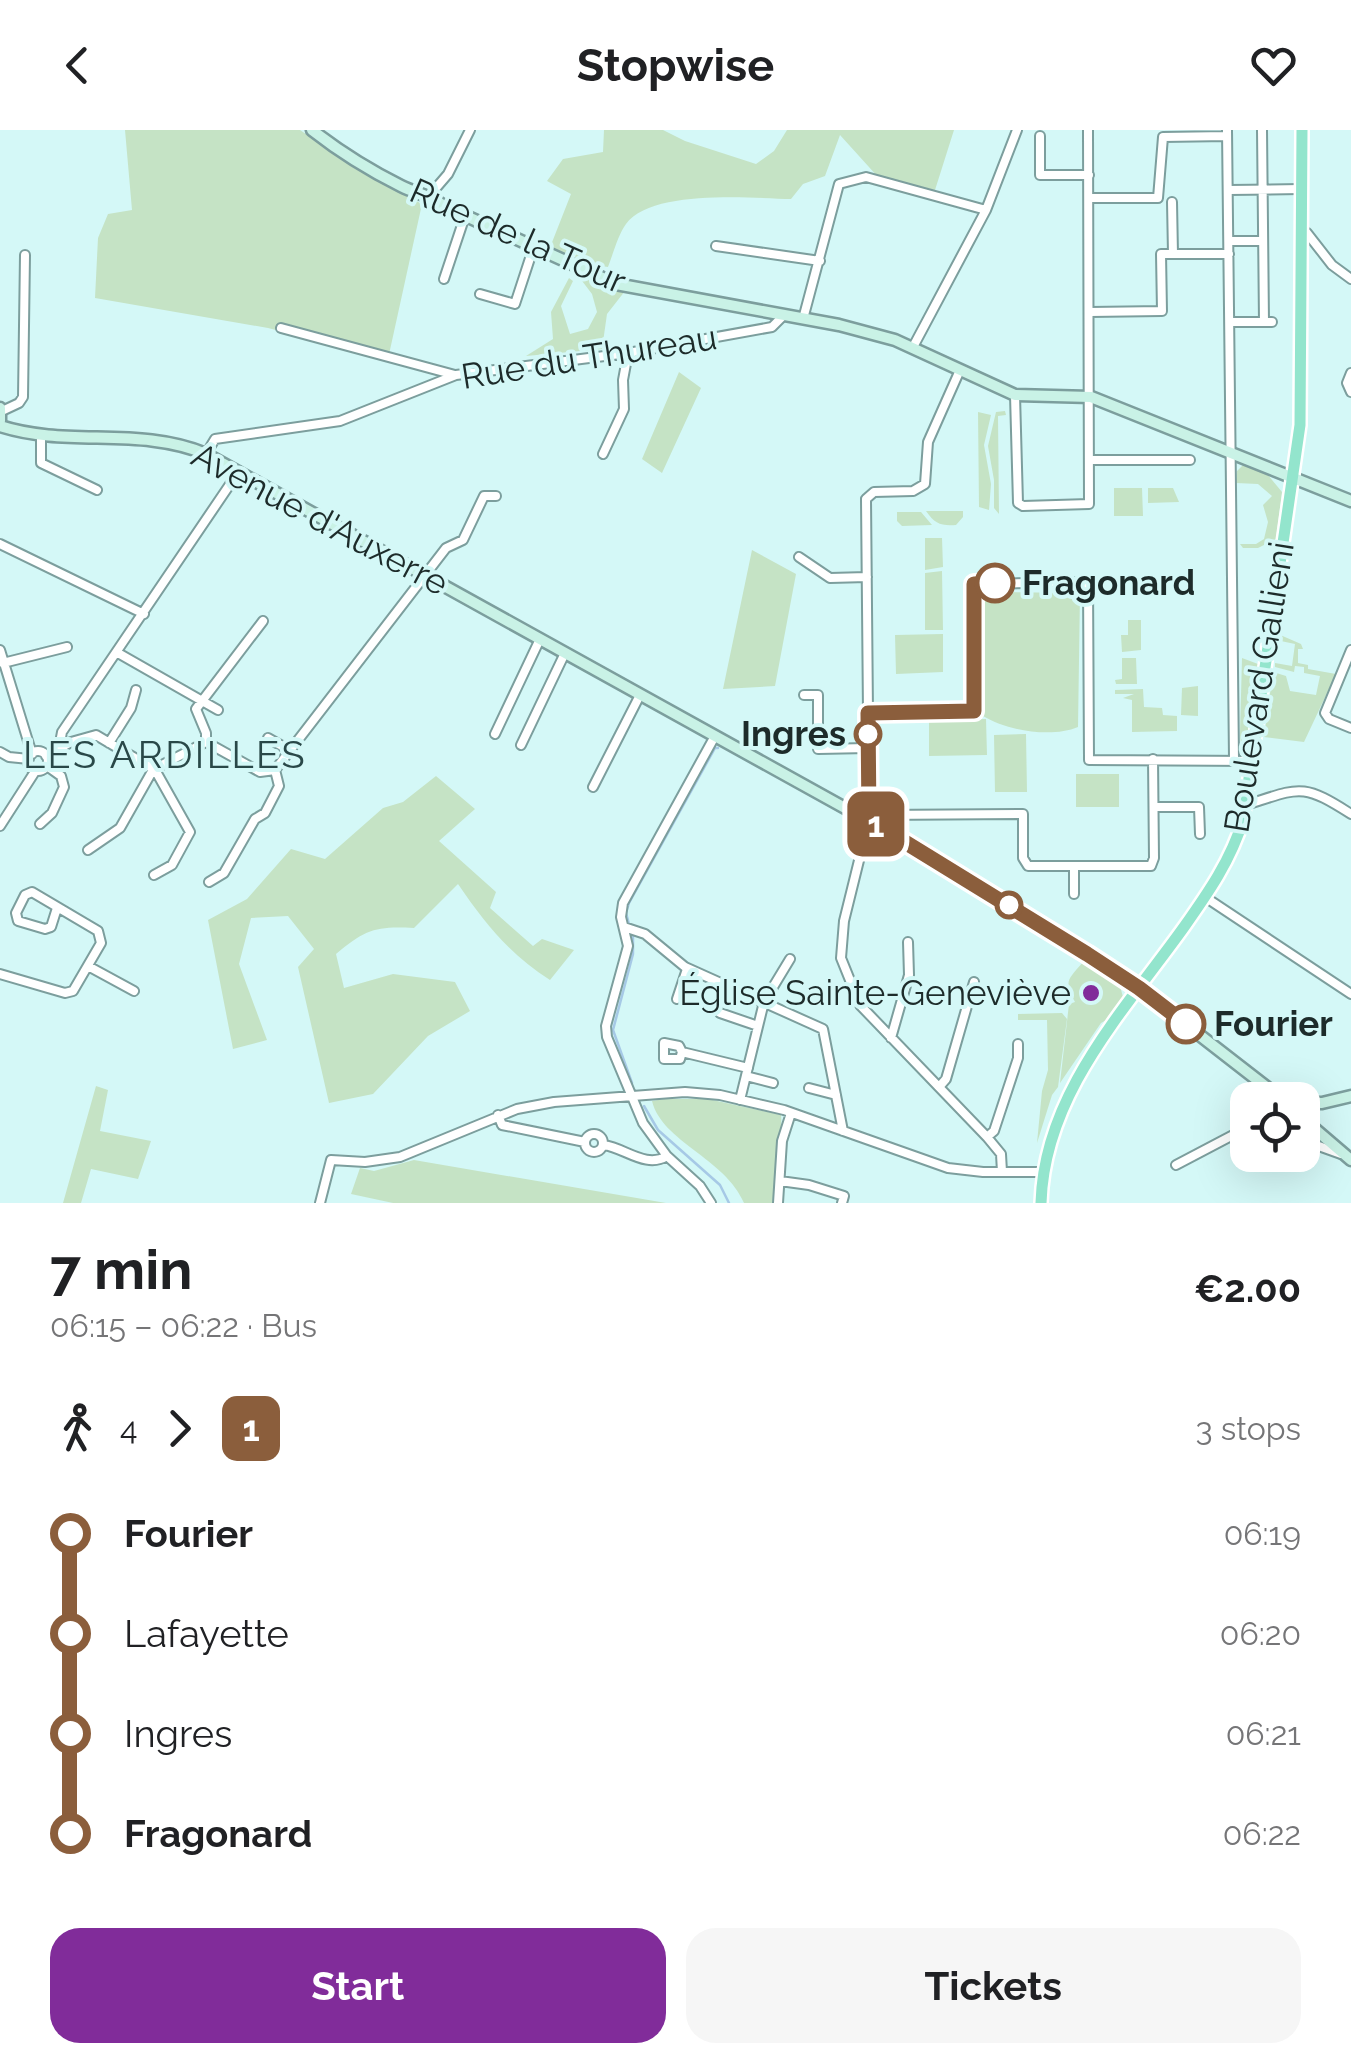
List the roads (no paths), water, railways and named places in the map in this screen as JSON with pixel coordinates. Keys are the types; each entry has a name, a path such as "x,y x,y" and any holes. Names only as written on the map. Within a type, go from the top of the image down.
{"main road":[{"name":"Rue de la Tour","path":"312,130 367,168 414,192 430,194 444,206 616,284 849,327 913,347 1015,395"},
{"name":"Boulevard Gallieni","path":"1041,1203 1053,1131 1072,1087 1205,897 1231,852 1246,805 1300,425 1302,130"},
{"path":"1015,395 1091,397 1351,501"},
{"path":"1,416 35,436"},
{"name":"Avenue d'Auxerre","path":"0,436 145,438 179,444 239,471 869,820 1139,988 1251,1082"},
{"path":"1320,1103 1351,1096"},
{"path":"1320,1133 1350,1159"}],"street":[{"path":"430,194 448,174 470,130"},
{"path":"913,347 986,210 1017,130"},
{"path":"1015,395 1020,506 1089,504 1088,130"},
{"path":"1230,322 1268,322 1262,130"},
{"path":"1089,198 1158,198 1162,136 1228,133 1234,758"},
{"path":"1040,136 1040,175 1088,175"},
{"path":"803,319 839,184 860,176 986,210"},
{"path":"1229,190 1302,189"},
{"path":"1172,202 1172,254"},
{"path":"444,278 465,216"},
{"path":"1302,232 1308,233 1332,265 1351,280"},
{"path":"1229,242 1263,241"},
{"path":"480,294 515,304 534,246"},
{"path":"716,246 820,261"},
{"path":"1090,312 1162,311 1161,254 1230,254"},
{"path":"1,416 23,396 25,255"},
{"name":"Rue du Thureau","path":"749,330 760,312"},
{"name":"Rue du Thureau","path":"206,454 214,439 340,421 456,375 628,353 772,327 783,316"},
{"path":"281,328 456,375"},
{"path":"603,454 624,408 623,380 628,353"},
{"path":"960,370 928,442 925,484 913,490 874,492 866,502 869,820 844,922 841,958 860,1005 987,1137 1000,1154 1002,1172"},
{"path":"1351,372 1347,383 1351,392"},
{"path":"35,436 41,463 97,490"},
{"path":"1091,460 1190,460"},
{"path":"59,748 62,732 239,471"},
{"path":"206,742 260,772 274,770 446,548 463,540 484,496 496,496"},
{"path":"0,544 144,614"},
{"path":"799,557 830,578 867,578"},
{"path":"868,713 974,711 974,584 1088,582 1089,760 1253,761"},
{"path":"206,742 196,709 262,621"},
{"path":"495,734 540,639"},
{"path":"3,663 67,647"},
{"path":"0,650 30,765 36,770"},
{"path":"1351,650 1347,670 1326,715 1351,728"},
{"path":"118,653 218,710"},
{"path":"520,745 565,653"},
{"path":"109,743 136,690"},
{"path":"592,787 640,695"},
{"path":"804,695 818,695 818,749 868,748"},
{"path":"0,826 36,770 59,748 96,735 154,768 190,832 172,865 154,875"},
{"path":"711,1203 700,1186 666,1156 643,1123 606,1032 627,951 622,903 716,736"},
{"path":"268,738 289,750"},
{"path":"88,850 120,828 154,768 206,742"},
{"path":"0,752 9,757 40,752 61,776 64,787 52,813 40,824"},
{"path":"869,820 878,815 1023,814 1025,865 1153,864 1153,759"},
{"path":"208,882 224,873 255,819 266,813 279,786 274,770"},
{"path":"1246,805 1297,790 1320,795 1351,814"},
{"path":"1154,808 1200,808 1200,834"},
{"path":"1074,866 1074,894"},
{"path":"0,974 69,993 88,966 100,943 100,934 32,892 25,895 16,913 18,920 45,929 51,927 57,908"},
{"path":"1205,897 1351,994"},
{"path":"624,927 644,934 688,968 824,1029 843,1131"},
{"path":"891,1038 909,974 908,942"},
{"path":"740,1100 764,1002 790,959"},
{"path":"88,966 134,991"},
{"path":"677,999 688,968"},
{"path":"939,1087 946,1080 974,982"},
{"path":"720,1013 758,1026"},
{"path":"987,1137 994,1131 1018,1058 1018,1044"},
{"path":"682,1052 773,1082"},
{"path":"809,1088 836,1094"},
{"path":"320,1203 331,1160 366,1162 400,1157 498,1115 554,1102 702,1093 792,1112 948,1168 1044,1172"},
{"path":"778,1203 782,1141 792,1112"},
{"path":"498,1115 502,1125 585,1142 595,1152 604,1145 656,1162 666,1156"},
{"path":"1176,1165 1230,1137"},
{"path":"1320,1147 1350,1159"},
{"path":"780,1182 808,1184 844,1196 842,1203"}],"waterway":[{"path":"629,924 629,903 718,748"},
{"path":"632,1083 613,1030 633,954 633,936"},
{"path":"644,1106 658,1130 720,1185 729,1203"}],"place":[{"name":"Fragonard","path":"995,583"},
{"name":"Ingres","path":"868,734"},
{"name":"Église Sainte-Geneviève","path":"1091,993"},
{"name":"Fourier","path":"1186,1024"}],"district":[{"name":"LES ARDILLES","path":"165,755"}]}
